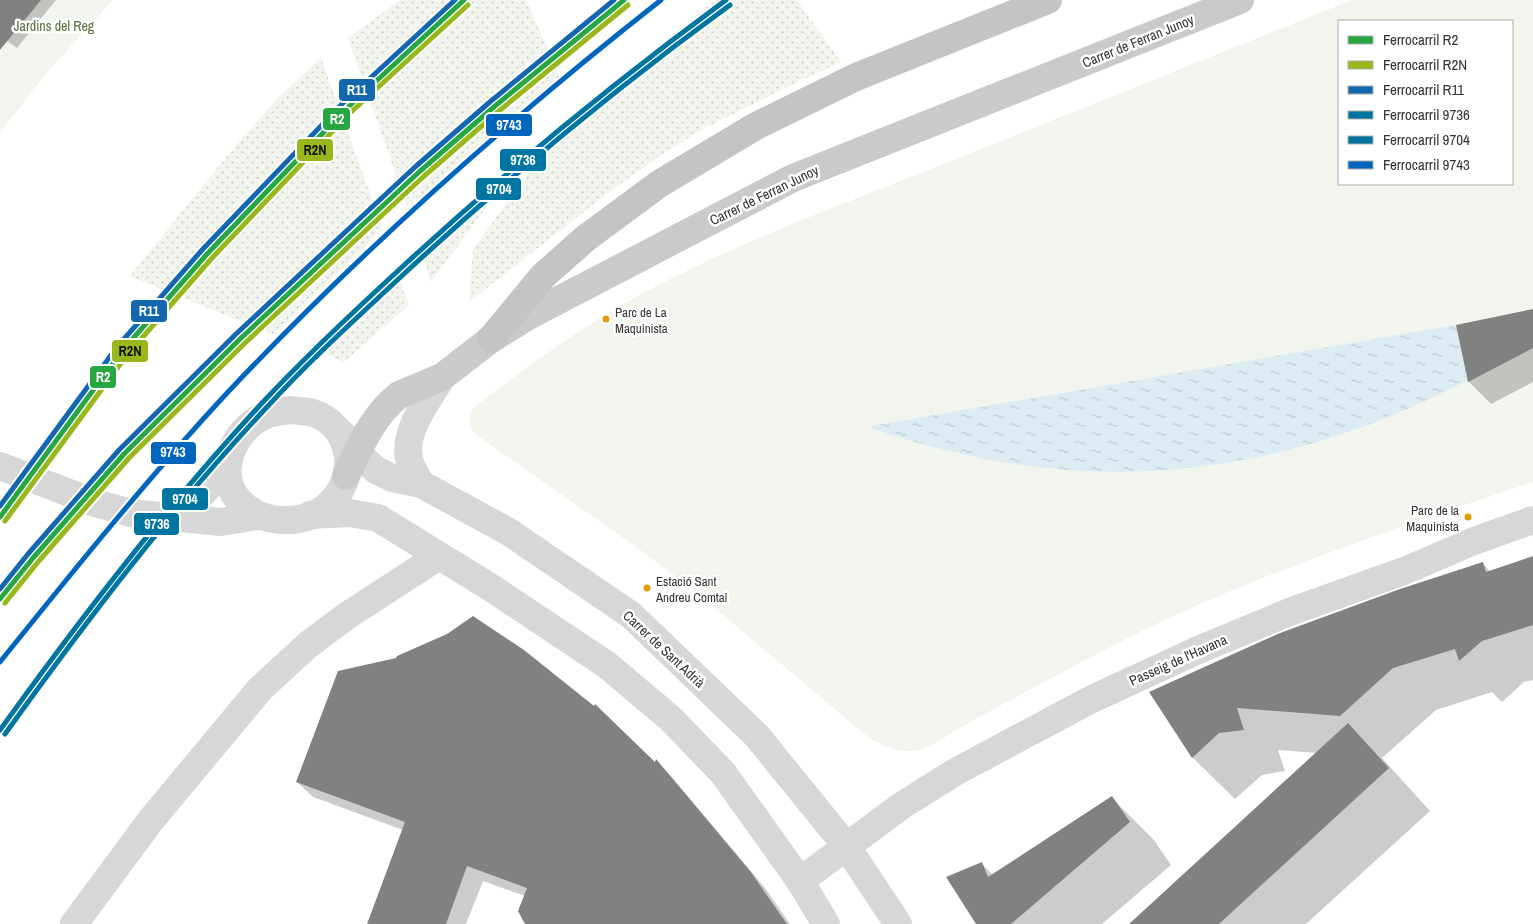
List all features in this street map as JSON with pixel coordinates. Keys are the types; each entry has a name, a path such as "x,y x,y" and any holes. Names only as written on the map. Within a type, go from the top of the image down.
{"highway":[{"path":"491,340 543,276 586,238 659,184 756,126 856,77 1048,0"}],"main road":[{"name":"Carrer de Ferran Junoy","path":"346,476 349,443 368,431 393,400 442,378 491,340 530,315 793,178 1240,0"}],"street":[{"path":"421,484 409,461 408,447 414,423 442,378"},
{"path":"168,517 201,495 227,466 239,436 248,427 268,414 290,410 313,413 333,425 349,443"},
{"name":"Carrer de Sant Adrià","path":"349,443 376,470 392,478 421,484 509,532 631,616 756,736 847,847 898,924"},
{"path":"0,466 94,503 131,514 221,522 258,516 275,520 292,520 310,515 350,513 378,518 490,587 607,665 671,719 723,773 800,881 826,924"},
{"path":"227,466 229,486 240,503 258,516"},
{"path":"310,515 323,508 334,498 341,489 346,476"},
{"name":"Passeig de l'Havana","path":"800,881 901,806 956,771 1090,700 1198,650 1292,611 1533,520"},
{"path":"74,924 151,820 260,689 309,644 348,615 439,556"}],"green space":[{"name":"Jardins del Reg","path":"41,0 113,0 50,69 0,132 0,51"},
{"path":"400,0 526,0 562,81 407,207 348,38"},
{"path":"716,0 797,0 841,62 709,125 660,156 612,190 469,302 473,249 561,129 593,97"},
{"path":"1352,0 1533,0 1533,482 1356,543 1225,593 1095,655 931,745 911,751 891,748 867,736 691,588 628,541 475,434 470,424 470,415 473,408 557,346 601,317 683,272 796,223"},
{"path":"321,58 383,229 274,335 130,276 236,145 280,96"},
{"path":"507,179 431,282 422,254"},
{"path":"398,276 409,305 344,362 319,351"}],"water":[{"path":"1456,325 1468,382 1388,417 1315,443 1243,460 1170,470 1096,471 1022,465 947,451 871,428 871,426"}],"building":[{"path":"0,0 41,0 0,50"},
{"path":"1533,309 1533,348 1468,382 1456,325"},
{"path":"1533,556 1533,625 1482,641 1459,661 1455,649 1393,668 1340,716 1237,708 1244,730 1219,733 1192,758 1149,692 1280,633 1400,589 1483,562 1486,572"},
{"path":"473,616 524,650 594,706 595,704 655,762 656,759 750,871 787,924 525,924 518,911 527,888 467,866 446,924 367,924 405,822 296,782 338,671 396,658 447,634"},
{"path":"1348,723 1389,768 1219,924 1129,924"},
{"path":"1112,796 1130,822 1011,924 976,924 946,877 982,862 988,877"}],"rail line":[{"name":"R11","path":"0,506 117,347 202,250 341,105 455,0"},
{"name":"R2","path":"0,517 122,351 207,254 346,109 464,0"},
{"name":"R11","path":"0,589 119,450 236,334 415,167 491,101 614,0"},
{"name":"R2","path":"0,599 33,558 124,454 240,339 419,172 495,106 624,0"},
{"name":"9743","path":"0,662 140,491 228,392 279,339 383,237 437,188 547,92 661,0"},
{"name":"9736","path":"0,730 94,603 193,480 297,367 440,232 520,163 642,63 726,0"},
{"name":"R2N","path":"5,521 127,355 212,258 350,113 468,5"},
{"name":"R2N","path":"5,603 38,562 129,458 244,344 423,177 499,111 628,5"},
{"name":"9704","path":"5,734 67,649 164,525 232,445 301,371 484,202 646,68 730,5"}],"place":[{"name":"Parc de La Maquinista","path":"606,319"},
{"name":"Parc de la Maquinista","path":"1468,517"},
{"name":"Estació Sant Andreu Comtal","path":"647,588"}]}
